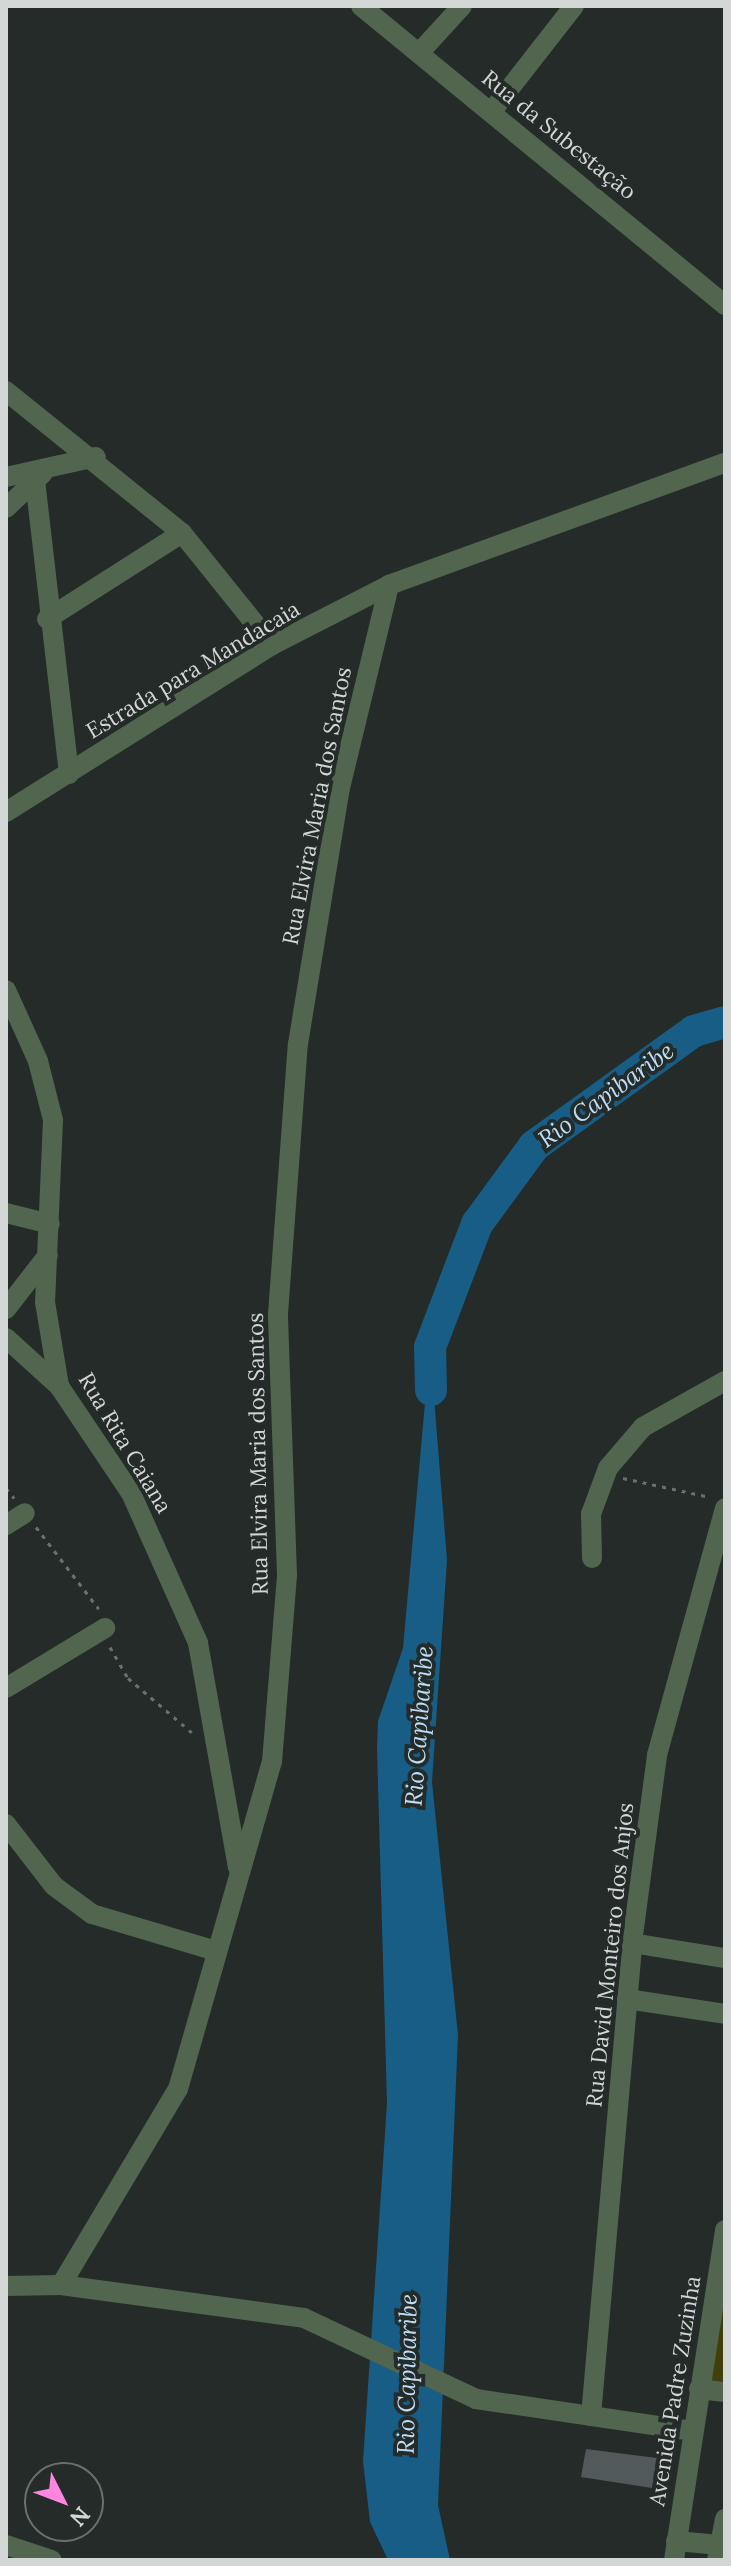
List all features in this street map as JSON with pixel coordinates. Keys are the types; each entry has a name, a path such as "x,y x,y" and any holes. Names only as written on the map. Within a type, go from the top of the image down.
{"street":[{"name":"Rua da Subestação","path":"361,6 725,305"},
{"path":"420,52 462,6"},
{"path":"492,111 574,6"},
{"path":"6,391 96,457 182,533 272,645"},
{"path":"6,477 43,473 96,457"},
{"name":"Estrada para Mandacaia","path":"6,812 272,645 389,585 725,463"},
{"path":"6,508 43,473"},
{"path":"43,473 47,619 69,774"},
{"path":"47,619 182,533"},
{"name":"Rua Elvira Maria dos Santos","path":"61,2285 94,2220 166,2115 239,1871 279,1717 287,1525 277,1358 298,1044 340,788 389,585"},
{"name":"Rua Rita Caiana","path":"6,990 49,1092 50,1224 46,1323 59,1386 142,1514 198,1643 239,1871"},
{"path":"6,1213 50,1224"},
{"path":"6,1309 48,1255"},
{"path":"6,1338 59,1386"},
{"path":"592,1558 591,1514 606,1474 643,1427 725,1381"},
{"name":"Rua David Monteiro dos Anjos","path":"591,2416 632,1943 662,1730 725,1508"},
{"path":"6,1525 25,1513"},
{"path":"6,1688 105,1628"},
{"path":"6,1824 54,1886 92,1914 216,1951"},
{"path":"632,1943 725,1958"},
{"path":"627,1999 725,2014"},
{"name":"Avenida Padre Zuzinha","path":"675,2550 725,2230"},
{"path":"6,2286 61,2285 329,2325 476,2399 692,2431"},
{"path":"699,2389 725,2392"},
{"path":"675,2550 718,2552 725,2519"},
{"path":"6,2545 52,2560"}],"path":[{"path":"606,1474 725,1501"}],"shaded area":[{"path":"725,2257 725,2386 705,2384"}],"water":[{"path":"430,1347 447,1560 432,1782 458,2035 438,2505 450,2560 388,2560 370,2522 363,2461 387,2103 377,1749 378,1721 403,1648"}],"building":[{"path":"586,2449 657,2458 652,2488 581,2477"}],"waterway":[{"name":"Rio Capibaribe","path":"431,1390 430,1347 477,1224 534,1146 694,1031 725,1022"}]}
